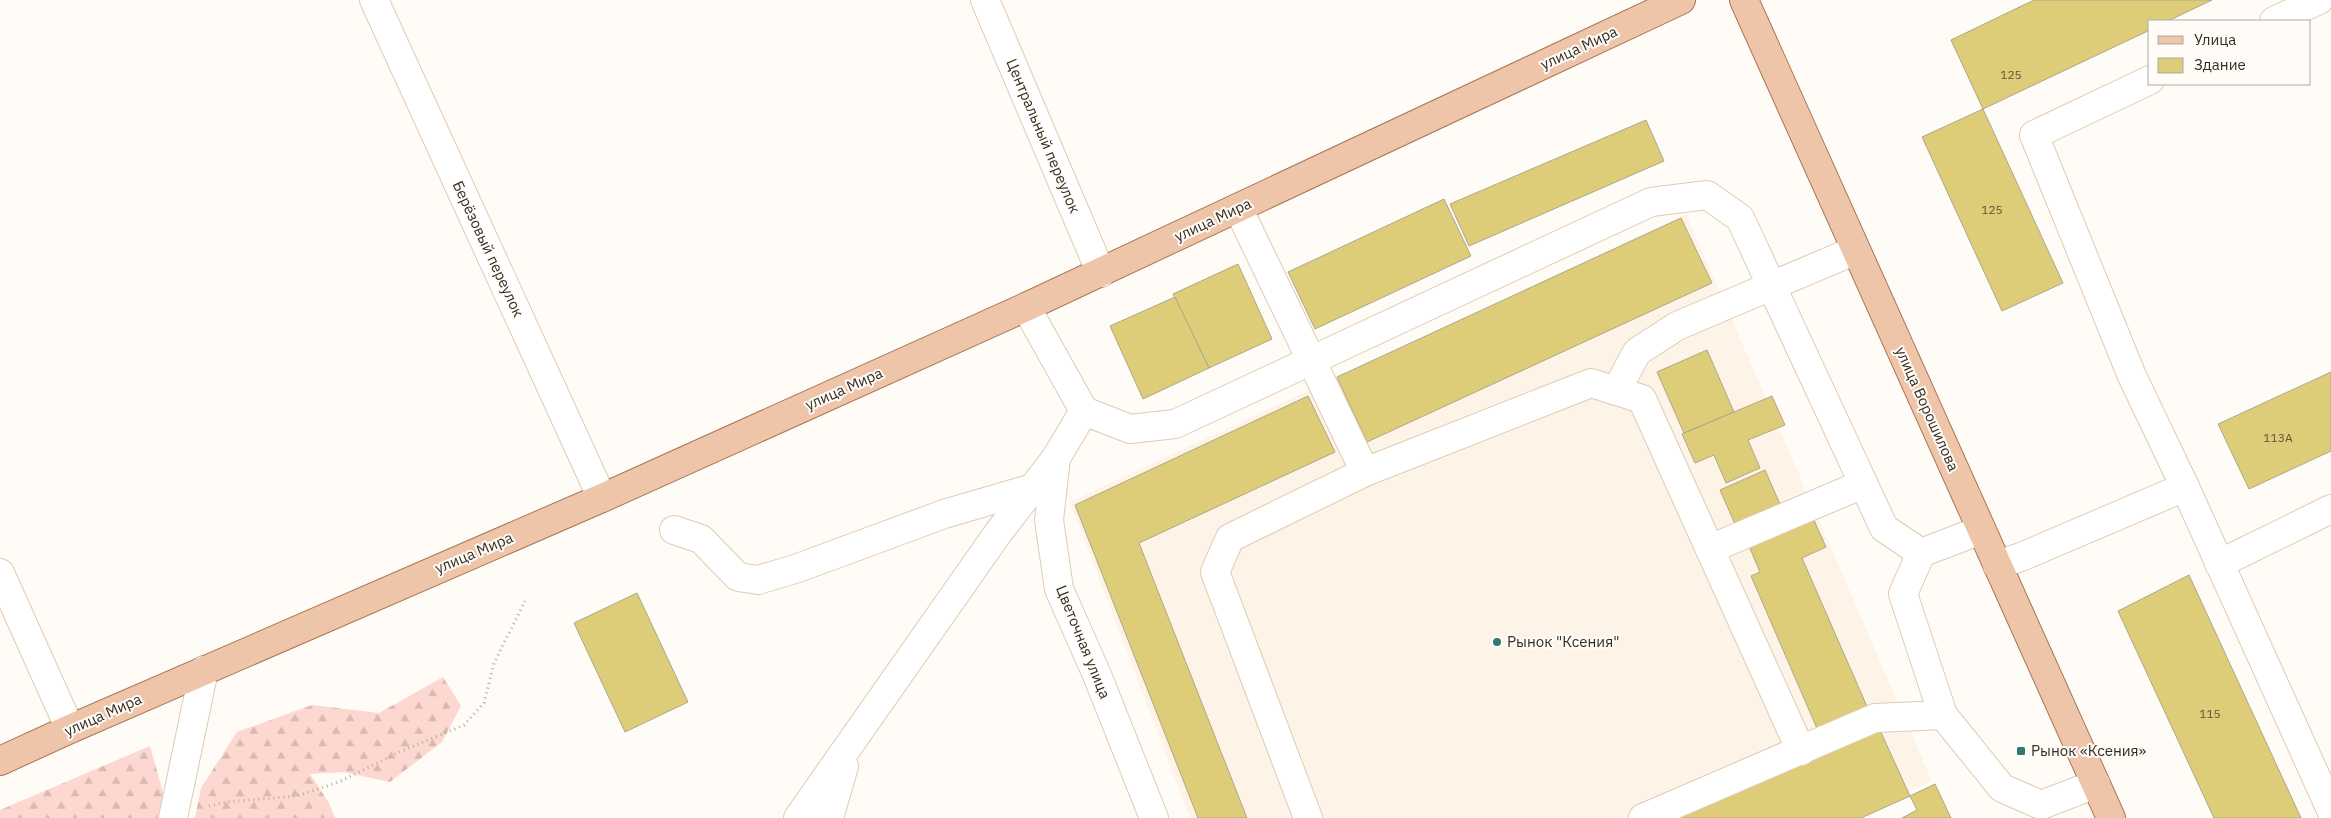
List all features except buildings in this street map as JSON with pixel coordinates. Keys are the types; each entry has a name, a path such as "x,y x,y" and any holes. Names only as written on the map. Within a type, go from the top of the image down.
{"main road":[{"name":"улица Мира","path":"0,761 70,728 602,498 1026,307 1681,0"},
{"name":"улица Ворошилова","path":"1744,0 2111,818"}],"street":[{"name":"Берёзовый переулок","path":"374,0 602,498"},
{"name":"Центральный переулок","path":"985,0 1101,273"},
{"path":"2276,20 2319,0"},
{"path":"2148,81 2034,134 2132,376 2186,487 2331,810"},
{"path":"1026,307 1084,410 1130,429 1175,424 1651,202 1707,195 1740,218 1884,528 1921,553"},
{"path":"1238,208 1365,472"},
{"path":"1616,391 1637,352 1677,326 1856,250"},
{"path":"1308,818 1215,572 1230,538 1365,472 1591,383 1642,398 1802,750"},
{"path":"798,818 998,533 1056,458 1084,410"},
{"name":"Цветочная улица","path":"1056,458 1049,520 1059,589 1097,675 1154,818"},
{"path":"1710,549 1864,484"},
{"path":"1997,565 2021,557 2186,487"},
{"path":"674,530 700,539 738,577 758,580 798,568 944,514 1033,488"},
{"path":"2219,564 2331,509"},
{"path":"1982,530 1921,553 1903,594 1943,715 2002,788 2041,805 2096,784"},
{"path":"0,573 70,728"},
{"path":"173,816 204,670"},
{"path":"1643,818 1875,718 1943,715"},
{"path":"829,818 851,743"}],"path":[{"path":"173,816 226,802 297,796 338,782 397,753 464,725 484,703 494,663 525,601"}],"shaded area":[{"name":"Рынок \"Ксения\"","path":"1686,214 1932,781 1850,818 1190,818 1070,502"}],"green space":[{"path":"443,677 461,706 442,742 390,782 343,772 310,774 329,803 335,818 195,818 201,788 237,732 312,705 379,713"},
{"path":"150,746 164,796 157,818 0,818 0,810"}],"place":[{"name":"Рынок \"Ксения\"","path":"1497,642"},
{"name":"Рынок «Ксения»","path":"2021,751"}]}
